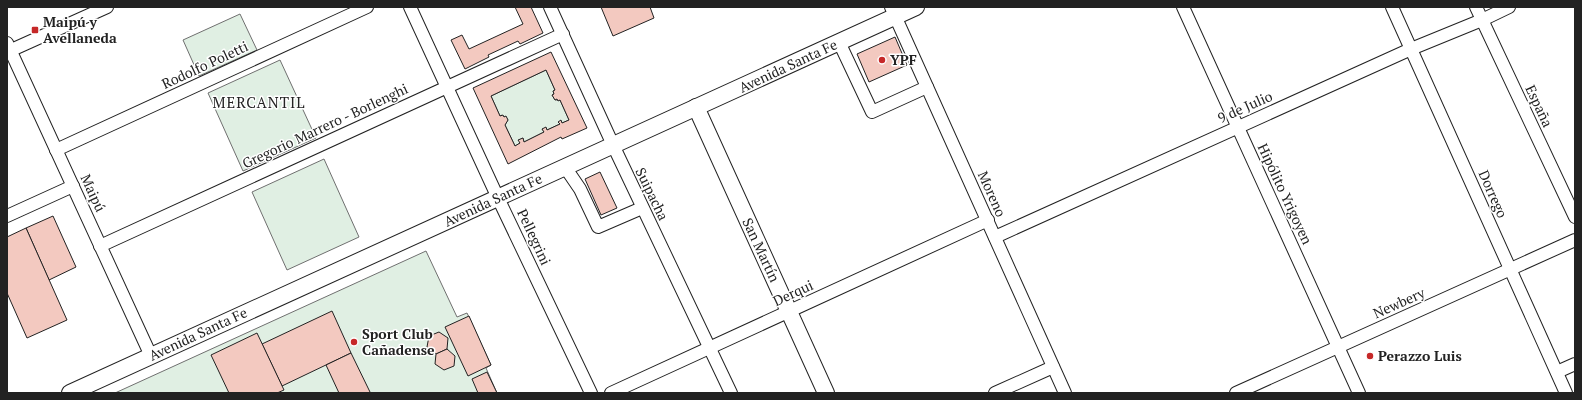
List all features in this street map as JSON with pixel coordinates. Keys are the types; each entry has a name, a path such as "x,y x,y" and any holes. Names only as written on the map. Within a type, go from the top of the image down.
{"main road":[{"name":"Avenida Santa Fe","path":"70,393 839,42 893,12 916,7"},
{"name":"San Martín","path":"696,107 826,393"}],"street":[{"path":"8,49 107,7"},
{"name":"Rodolfo Poletti","path":"56,150 367,7"},
{"name":"Pellegrini","path":"410,7 498,198 591,393"},
{"name":"Suipacha","path":"550,7 612,145 731,393"},
{"name":"Hipólito Yrigoyen","path":"1183,7 1359,393"},
{"name":"Dorrego","path":"1392,7 1566,393"},
{"name":"España","path":"1476,7 1575,217"},
{"name":"9 de Julio","path":"995,237 1410,49 1482,20 1509,7"},
{"name":"Moreno","path":"893,12 1065,393"},
{"name":"Gregorio Marrero - Borlenghi","path":"100,246 563,34"},
{"path":"839,42 872,112 927,87"},
{"name":"Maipú","path":"8,49 151,356"},
{"path":"565,167 580,189 598,227 642,208"},
{"path":"7,216 73,186"},
{"name":"Derqui","path":"611,393 988,220"},
{"name":"Newbery","path":"1236,393 1575,240"},
{"path":"1557,372 1575,364"},
{"path":"995,393 1053,367"}],"green space":[{"path":"240,14 257,50 199,76 183,40"},
{"path":"280,60 316,138 243,171 208,93"},
{"path":"546,70 555,90 553,91 554,94 552,95 555,100 560,100 569,120 562,123 561,121 559,122 560,124 547,130 542,129 544,132 524,142 523,138 519,140 520,143 515,146 505,125 508,120 502,115 500,116 491,96"},
{"path":"324,159 359,237 287,270 252,192"},
{"name":"Sport Club Cañadense","path":"426,251 457,317 467,313 491,365 486,368 497,393 115,393"}],"building":[{"path":"515,7 531,7 543,33 520,44 518,41 488,55 489,57 465,69 451,40 462,35 469,49 523,24"},
{"path":"601,7 650,7 654,18 613,36"},
{"name":"YPF","path":"895,37 907,65 869,82 857,54"},
{"path":"551,52 587,128 562,139 561,137 508,164 473,88","holes":["546,70 555,90 553,91 554,94 552,95 555,100 560,100 569,120 562,123 561,120 558,122 560,124 547,130 546,127 542,129 544,132 524,142 523,138 518,140 520,143 515,146 505,125 508,120 506,116 500,116 491,96"]},
{"path":"600,172 617,208 601,215 585,179"},
{"path":"53,216 76,267 49,280 26,228"},
{"path":"26,228 67,320 27,338 7,293 7,237"},
{"path":"332,311 351,353 282,386 262,344"},
{"path":"469,316 491,365 468,376 445,327"},
{"path":"439,332 448,338 447,349 436,354 427,347 429,336"},
{"path":"257,333 284,390 277,393 229,393 211,355"},
{"path":"447,349 455,356 454,366 444,370 435,364 436,354"},
{"path":"351,353 370,392 369,393 339,393 326,365"},
{"path":"487,372 497,393 478,393 472,379"}],"place":[{"name":"Maipú y Avellaneda","path":"35,30"},
{"name":"YPF","path":"882,60"},
{"name":"Sport Club Cañadense","path":"354,342"},
{"name":"Perazzo Luis","path":"1370,356"}],"district":[{"name":"MERCANTIL","path":"259,103"}]}
